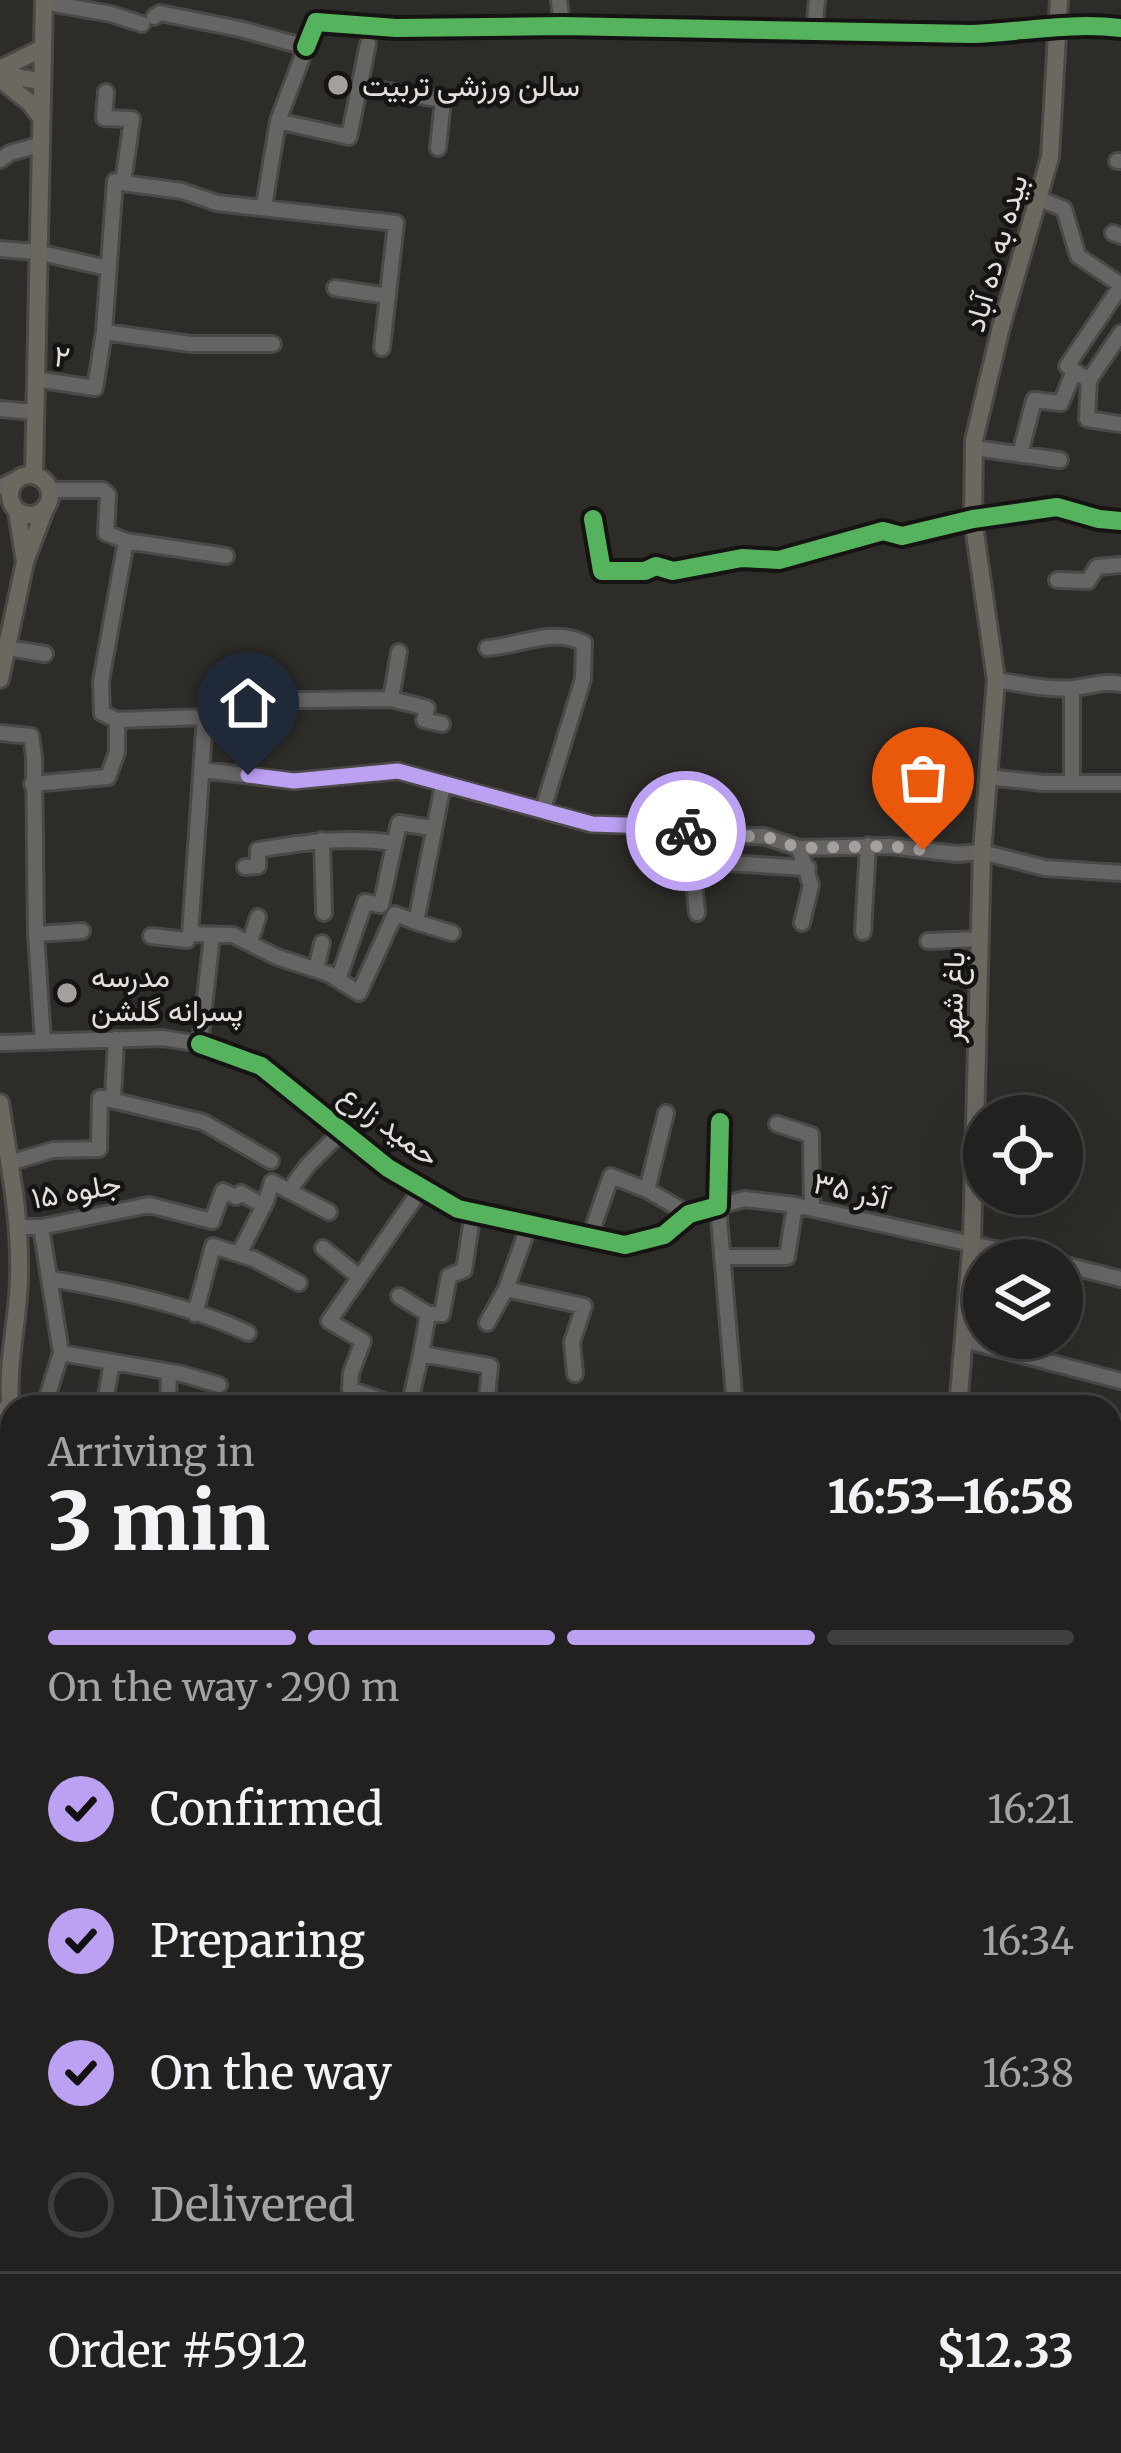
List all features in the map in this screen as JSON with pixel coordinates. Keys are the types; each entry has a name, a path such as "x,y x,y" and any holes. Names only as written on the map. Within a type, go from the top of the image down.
{"main road":[{"name":"بیده به ده آباد","path":"973,519 974,448 1000,326 1050,157 1059,0"},
{"path":"25,562 10,490 26,477 34,412 44,1"},
{"path":"0,75 41,50"},
{"path":"0,75 39,86"},
{"path":"0,75 39,115"},
{"path":"0,680 8,608 47,500 43,479 26,477"},
{"path":"11,508 33,515 47,500"},
{"name":"باغ شهر","path":"972,1239 982,852 996,680 973,519"},
{"path":"1,1112 9,1163 7,1190 19,1226 20,1281 6,1355 9,1395"},
{"name":"باغ شهر","path":"959,1395 963,1351"}],"street":[{"path":"559,0 562,26"},
{"path":"814,31 817,0"},
{"path":"44,1 148,21 160,13 189,18 306,47"},
{"path":"264,206 278,121 316,22 396,28 562,26 972,34 1022,33 1060,24 1121,28"},
{"path":"278,121 350,137 368,44"},
{"path":"359,86 443,100 438,148"},
{"path":"106,92 104,118 132,119 123,183"},
{"path":"0,160 38,145"},
{"path":"272,344 191,344 104,332 116,182 182,190 217,203 396,223 382,348"},
{"path":"1037,198 1064,209 1078,256 1121,285 1067,366"},
{"path":"0,249 107,268"},
{"path":"334,288 388,296"},
{"name":"۲","path":"35,379 95,388 104,332"},
{"path":"1121,333 1089,380 1087,419 1121,424"},
{"path":"1020,454 1034,400 1061,404 1074,371 1089,380"},
{"path":"0,409 34,412"},
{"path":"974,448 1060,460"},
{"path":"0,487 26,477"},
{"path":"47,500 103,490 108,495 106,532 126,541 226,556"},
{"path":"593,519 602,571 645,571 656,566 673,571 742,558 779,560 883,531 902,536 973,519 1057,507 1121,521"},
{"path":"126,541 101,681 102,713 117,720 205,718"},
{"path":"1057,580 1088,581 1097,567 1121,565"},
{"path":"487,648 547,637 573,637 584,643 583,679 543,809"},
{"path":"3,647 45,654"},
{"path":"391,700 399,652"},
{"path":"996,680 1072,688 1106,681 1121,684"},
{"path":"1072,688 1072,783"},
{"path":"152,936 187,940 190,934 205,718 213,701 391,700 427,708 424,720 442,724"},
{"path":"32,784 108,777 117,752 117,720"},
{"path":"0,733 31,736 35,934 43,1041"},
{"path":"202,770 294,781 398,771 592,824 679,827 694,837 764,836 799,848 868,845 982,852 1045,868 1121,873"},
{"path":"987,777 1121,783"},
{"path":"416,922 443,785"},
{"path":"338,980 365,902 381,905 399,823 432,828"},
{"path":"694,837 697,913"},
{"path":"244,867 258,866 258,850 322,840 394,843"},
{"path":"322,840 324,913"},
{"path":"863,932 868,845"},
{"path":"799,848 811,885 802,923"},
{"path":"692,861 808,868"},
{"path":"190,934 233,935 359,993 394,914 452,932"},
{"path":"250,942 259,917"},
{"path":"35,934 82,931"},
{"path":"200,1044 212,934"},
{"path":"928,941 981,939"},
{"path":"316,970 322,943"},
{"name":"حمید زارع","path":"0,1043 163,1038 200,1044 261,1066 388,1168 458,1209 626,1245 664,1235 689,1214"},
{"path":"100,1098 113,1098 116,1039"},
{"path":"9,1163 53,1150 99,1149 100,1098"},
{"path":"100,1098 203,1122 271,1161"},
{"path":"646,1190 666,1113"},
{"path":"720,1122 718,1206 734,1395"},
{"path":"777,1124 811,1135 812,1209"},
{"path":"289,1191 343,1130"},
{"path":"589,1239 611,1176 689,1214"},
{"path":"239,1254 272,1182 329,1212"},
{"path":"368,1395 350,1389 363,1341 328,1321 422,1188"},
{"name":"جلوه ۱۵","path":"19,1226 40,1227 149,1205 212,1222 223,1191 236,1197 241,1193 264,1206"},
{"name":"آذر ۳۵","path":"689,1214 745,1199 963,1239"},
{"path":"722,1257 787,1257 795,1205"},
{"path":"399,1296 428,1315 442,1314 449,1276 464,1270 473,1212"},
{"path":"487,1323 506,1289 530,1225"},
{"path":"40,1227 61,1353 48,1395"},
{"path":"195,1314 214,1246 299,1283"},
{"path":"323,1248 357,1276"},
{"path":"433,1266 455,1274"},
{"path":"1083,1270 1121,1280"},
{"path":"52,1280 128,1294 248,1333"},
{"path":"506,1289 584,1306 572,1342 575,1374"},
{"path":"409,1395 428,1315"},
{"path":"61,1353 220,1384"},
{"path":"421,1354 490,1366 487,1395"},
{"path":"1037,1359 1121,1381"},
{"path":"106,1395 112,1363"},
{"path":"168,1395 169,1372"}],"cycle path":[{"path":"306,47 316,22 396,28 562,26 972,34 1121,28"},
{"path":"593,519 602,571 645,571 656,566 673,571 742,558 779,560 883,531 902,536 973,519 1057,507 1121,521"},
{"path":"200,1044 261,1066 388,1168 458,1209 625,1245 664,1235 689,1214 718,1206 720,1122"}],"way so far":[{"path":"686,831 694,837 764,836 799,848 859,845 923,850"}],"place":[{"name":"سالن ورزشی تربیت","path":"338,85"},
{"name":"مدرسه پسرانه گلشن","path":"67,993"}],"route":[{"path":"248,775 294,781 398,771 592,824 686,831"}]}
